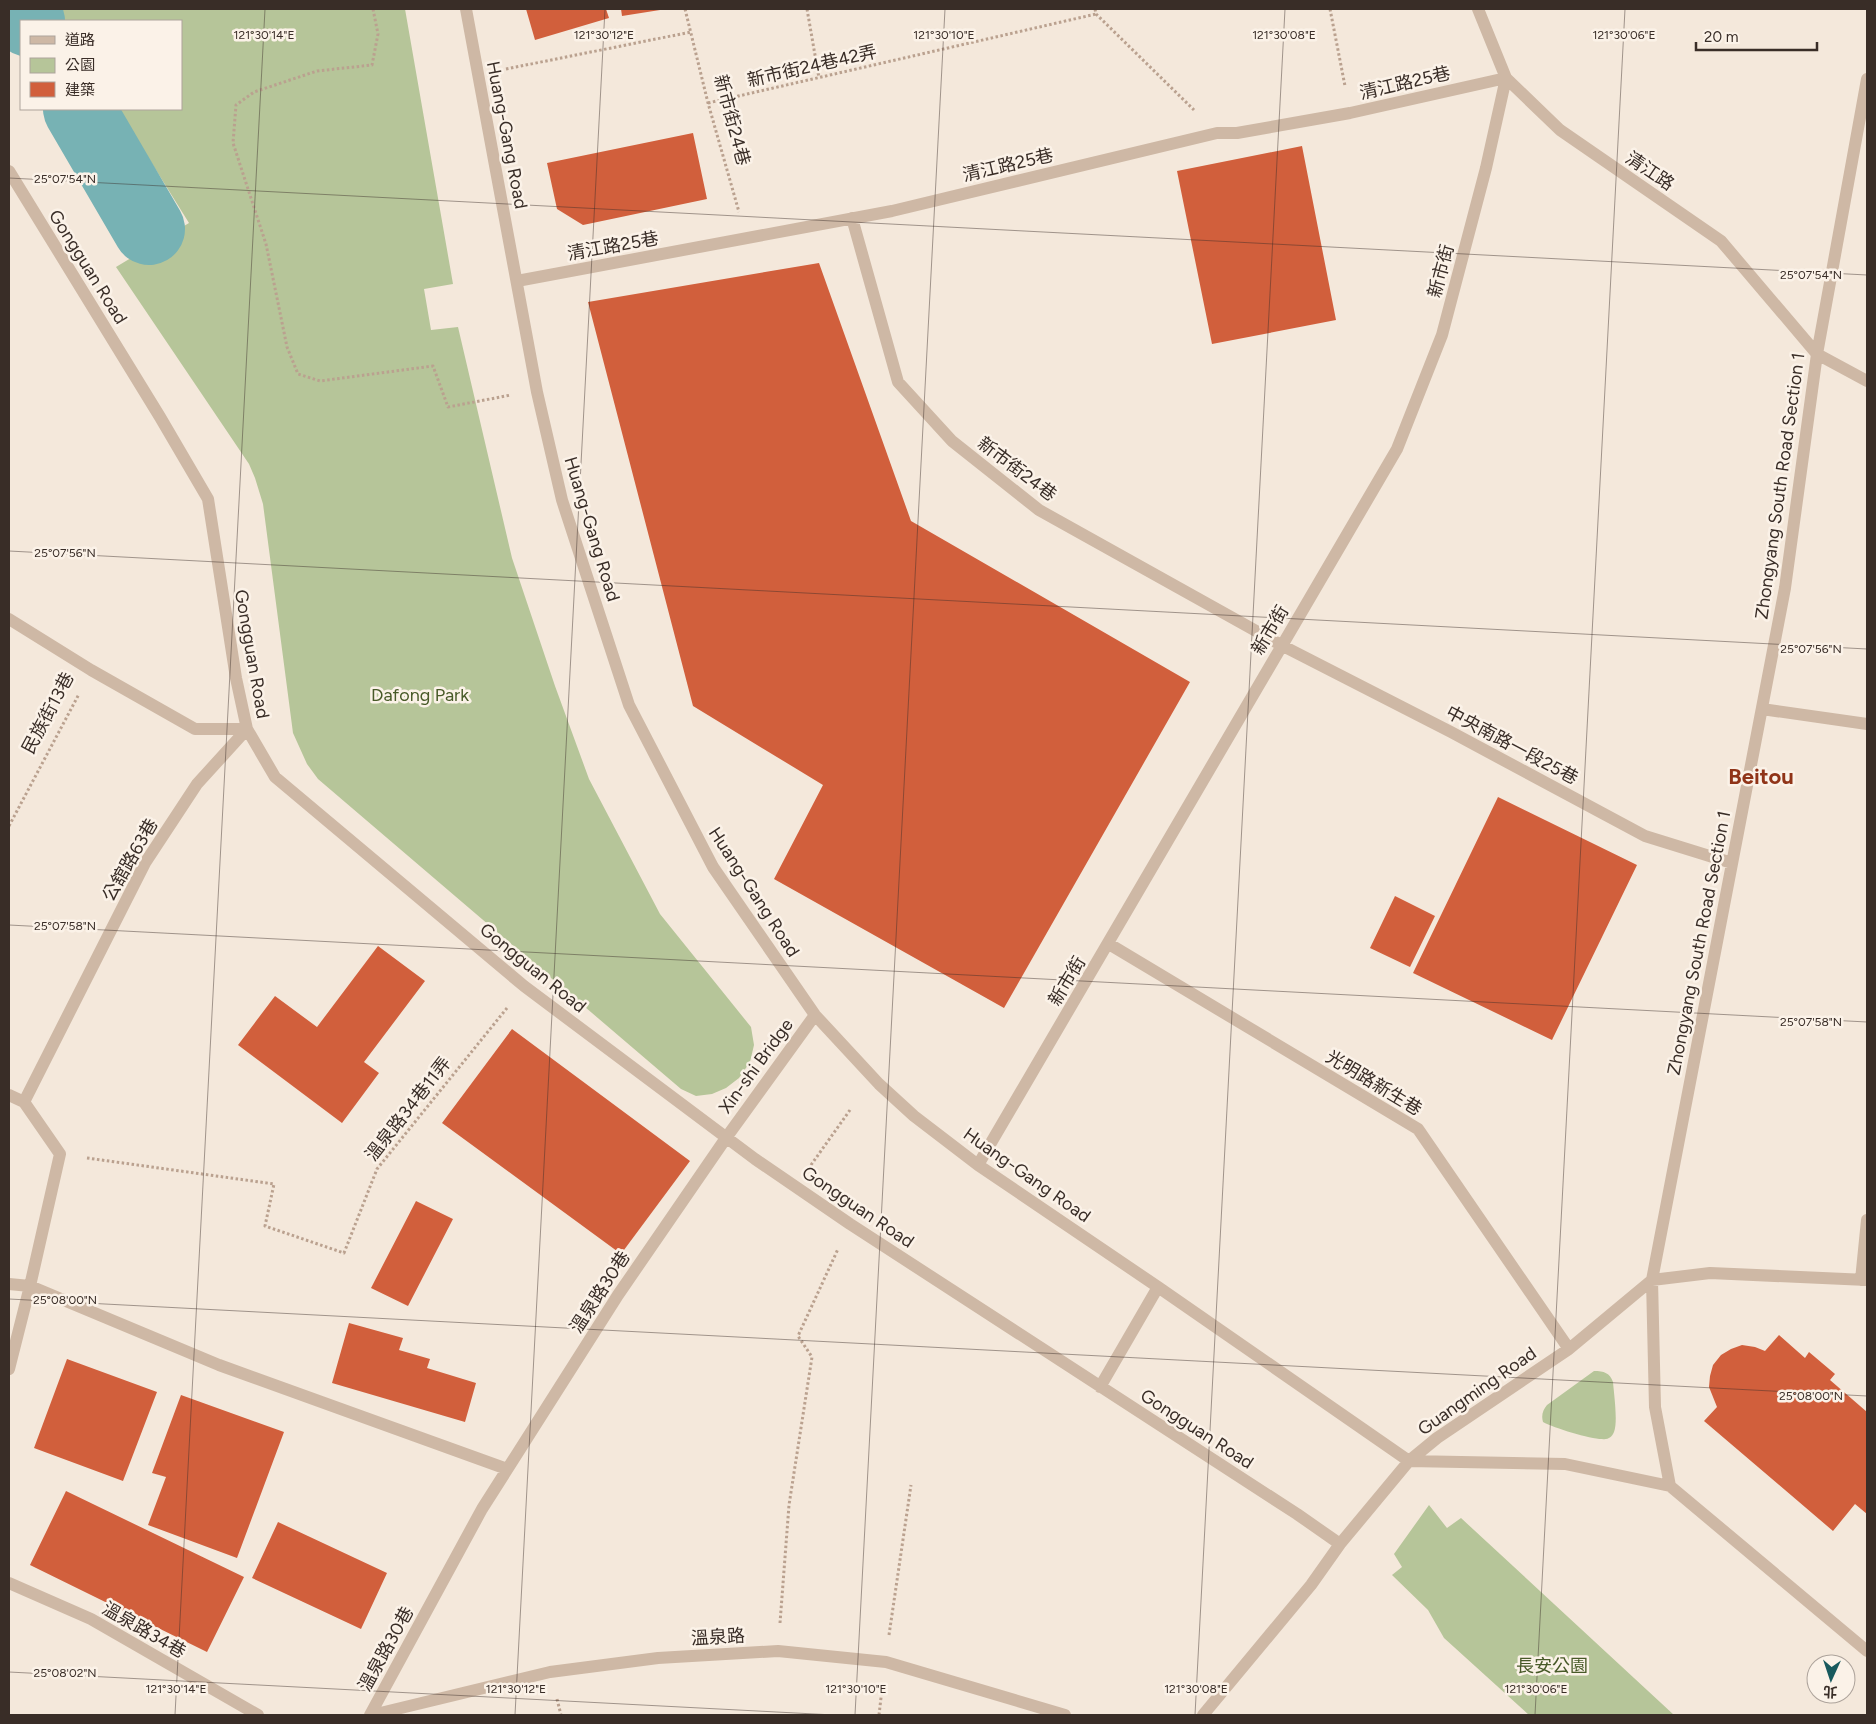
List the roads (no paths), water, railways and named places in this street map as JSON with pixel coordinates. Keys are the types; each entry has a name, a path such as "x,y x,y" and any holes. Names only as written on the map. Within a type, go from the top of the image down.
{"street":[{"name":"Huang-Gang Road","path":"466,9 537,392 562,500 628,705 713,867 815,1015 878,1084 914,1116 978,1165 1409,1461"},
{"name":"清江路","path":"1478,9 1506,78 1560,130 1721,241 1817,354"},
{"name":"清江路25巷","path":"517,281 892,211 1217,133 1238,133 1350,113 1506,78"},
{"name":"新市街","path":"978,1165 1109,944 1396,449 1442,335 1486,168 1506,78"},
{"name":"Zhongyang South Road Section 1","path":"1670,1486 1655,1407 1652,1280 1785,588 1817,354 1867,79"},
{"name":"Gongguan Road","path":"9,171 208,499 236,678 247,728 275,777 524,986 726,1138 850,1224 1297,1514 1340,1544"},
{"name":"新市街24巷","path":"852,218 898,382 952,441 1039,510 1281,645"},
{"path":"1817,354 1867,381"},
{"name":"民族街13巷","path":"9,619 91,670 194,729 247,728"},
{"name":"中央南路一段25巷","path":"1281,645 1451,732 1645,836 1732,863"},
{"path":"1762,709 1867,724"},
{"name":"公舘路63巷","path":"24,1102 145,863 196,784 247,728"},
{"name":"光明路新生巷","path":"1109,944 1418,1129 1569,1349"},
{"name":"Xin-shi Bridge","path":"726,1138 815,1015"},
{"path":"9,1095 24,1102 60,1154 9,1370"},
{"name":"溫泉路30巷","path":"371,1715 482,1509 618,1295 726,1138"},
{"path":"1652,1280 1704,1273 1864,1280 1867,1220"},
{"name":"Guangming Road","path":"1203,1715 1311,1585 1340,1544 1409,1461 1436,1438 1569,1349 1652,1280"},
{"path":"9,1284 30,1286 219,1365 507,1469"},
{"path":"1100,1387 1158,1287"},
{"path":"1409,1461 1565,1464 1670,1486 1867,1651"},
{"name":"溫泉路34巷","path":"9,1583 91,1619 258,1715"},
{"name":"溫泉路","path":"371,1715 550,1672 658,1658 778,1651 886,1662 1065,1715"}],"waterway":[{"path":"22,9 28,20"},
{"path":"80,110 149,229"}],"district":[{"name":"Beitou","path":"1761,776"}],"park label":[{"name":"Dafong Park","path":"420,695"},
{"name":"長安公園","path":"1552,1666"}]}
